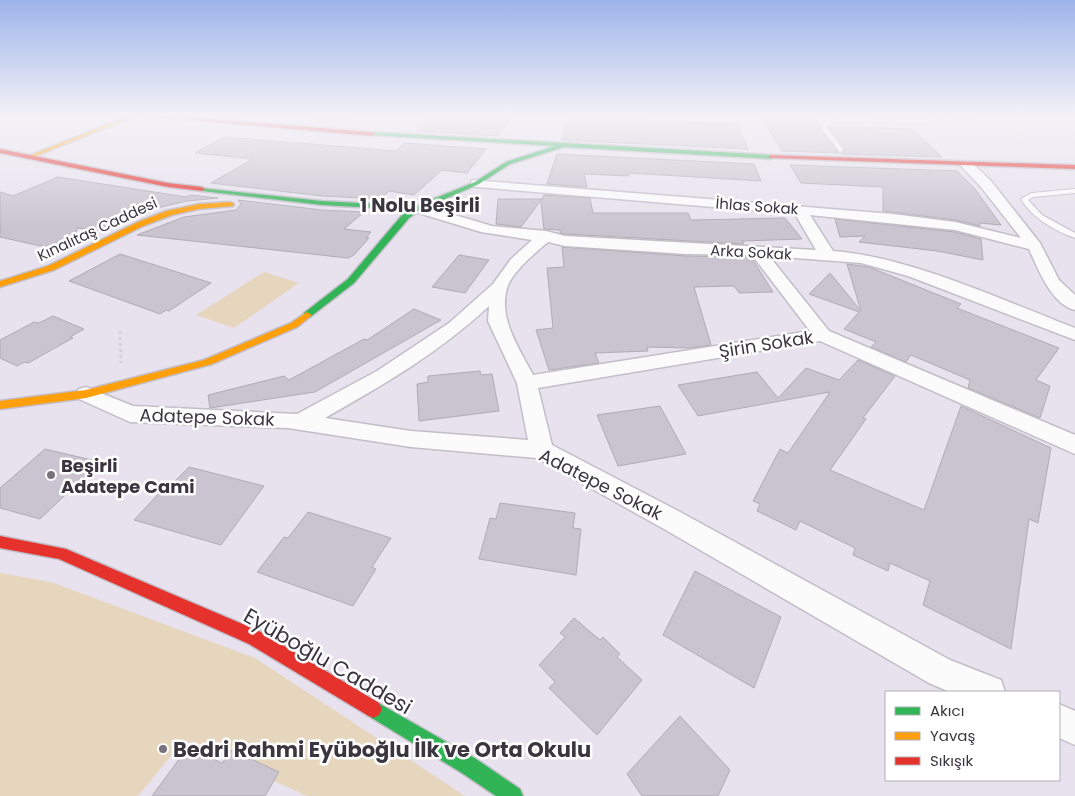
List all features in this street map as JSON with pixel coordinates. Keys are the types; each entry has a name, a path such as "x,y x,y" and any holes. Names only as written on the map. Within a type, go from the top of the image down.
{"main road":[{"path":"6,152 168,185 358,206 417,208"},
{"path":"29,157 41,152"},
{"path":"504,152 508,163"},
{"path":"0,405 86,394 208,362 294,325 350,281 406,216 417,208 477,183 508,163 542,152"},
{"path":"686,152 967,166 1075,167"},
{"path":"941,152 1075,155"},
{"name":"Kınalıtaş Caddesi","path":"0,284 18,281 60,264 138,223 170,211 220,204 296,207 358,206"},
{"name":"Eyüboğlu Caddesi","path":"0,542 62,553 255,638 469,766 513,796"}],"street":[{"path":"967,166 986,184 1035,246 1052,282 1075,305"},
{"name":"İhlas Sokak","path":"477,183 799,209 955,226 1035,246"},
{"name":"Arka Sokak","path":"417,208 503,232 546,235 565,241 686,250 757,250 862,258 914,273 1075,334"},
{"path":"799,209 828,256"},
{"path":"300,422 384,376 456,327 499,288 517,262 546,235"},
{"path":"757,250 822,335"},
{"path":"499,288 497,321 527,383 541,450"},
{"name":"Şirin Sokak","path":"527,383 822,335 1075,445"},
{"name":"Adatepe Sokak","path":"86,394 130,414 300,422 411,439 541,450 674,521 940,672 987,691"},
{"path":"1060,722 1075,728"}],"lane":[{"path":"1075,192 1032,194 1024,199 1027,207 1039,216 1075,236"}],"path":[{"path":"120,331 122,385"}],"shaded area":[{"path":"264,272 299,283 234,328 196,315"},
{"path":"0,573 51,582 255,658 465,796 307,796 184,740 138,796 0,796"}],"building":[{"path":"484,152 467,173 442,170 414,195 389,191 380,199 322,196 211,183 253,159 195,153"},
{"path":"842,152 937,152 942,157 841,154"},
{"path":"557,154 754,164 761,181 629,173 629,176 584,174 587,187 547,184"},
{"path":"790,165 957,171 975,189 1001,225 980,223 980,226 955,220 883,211 883,187 801,183"},
{"path":"58,177 186,197 191,195 218,198 187,201 161,207 104,231 77,228 73,246 63,251 0,237 0,192 13,196"},
{"path":"544,195 590,198 593,213 688,213 691,220 785,218 802,239 742,241 744,244 565,234 560,233 560,230 544,229 541,203"},
{"path":"498,199 542,199 521,227 496,224"},
{"path":"238,200 322,210 364,212 344,229 371,232 366,238 369,238 354,255 348,258 137,235 184,217 236,210 241,204"},
{"path":"835,219 955,232 981,239 983,260 937,251 859,242 865,236 840,237"},
{"path":"562,247 686,256 751,257 773,292 739,293 734,286 694,287 711,345 689,348 647,347 648,351 595,353 599,363 549,370 536,330 553,328 547,268 564,267"},
{"path":"120,254 211,283 169,311 166,310 160,314 69,281"},
{"path":"459,255 489,260 465,293 432,287"},
{"path":"847,264 869,267 961,304 957,308 1059,348 1036,380 1050,386 1040,418 968,388 970,380 911,355 906,362 871,347 876,342 844,329 859,312 809,294 830,273 861,311"},
{"path":"414,309 441,320 315,392 210,408 208,395 284,376 289,380 364,339 367,340"},
{"path":"53,316 84,329 70,337 73,338 28,363 25,362 17,366 0,358 0,340 34,322 39,323"},
{"path":"858,360 895,376 863,418 866,419 830,470 924,510 961,406 1051,448 1038,523 1029,519 1011,649 923,605 930,581 890,563 888,571 853,555 855,548 800,521 796,530 757,511 760,504 753,501 780,449 788,453 830,392 698,416 678,385 757,372 778,398 806,368 839,380"},
{"path":"480,371 481,375 492,374 499,411 419,421 417,384 428,382 428,376"},
{"path":"660,406 686,454 618,466 597,415"},
{"name":"Beşirli Adatepe Cami","path":"45,449 100,462 40,519 0,508 0,488"},
{"path":"189,467 264,486 221,545 134,520 163,489 166,490"},
{"path":"500,503 575,513 573,528 581,529 576,575 479,559 490,518 496,519"},
{"path":"308,512 391,538 372,567 376,569 353,606 257,572 284,537 288,538"},
{"path":"695,571 781,617 754,688 663,635"},
{"path":"574,618 600,640 603,637 620,654 617,657 642,680 597,735 549,688 555,682 539,665 565,637 560,633"},
{"path":"680,716 730,770 718,796 642,796 627,774"},
{"path":"188,747 222,763 232,750 279,772 265,796 152,796"}],"traffic: fast":[{"path":"307,315 351,281 406,216 417,208 477,183 508,163 542,152"},
{"path":"687,152 771,157"},
{"path":"202,189 322,203 417,208"},
{"path":"373,709 469,766 513,796"}],"traffic: slow":[{"path":"29,157 41,152"},
{"path":"0,284 51,268 141,224 169,213 184,209 230,204"},
{"path":"0,405 86,394 208,362 294,325 307,315"}],"traffic: jam":[{"path":"6,152 168,185 202,189"},
{"path":"771,157 1075,167"},
{"path":"0,542 61,553 255,638 373,709"}],"place":[{"name":"Beşirli Adatepe Cami","path":"51,475"},
{"name":"Bedri Rahmi Eyüboğlu İlk ve Orta Okulu","path":"163,749"}],"district":[{"name":"1 Nolu Beşirli","path":"420,205"}]}
